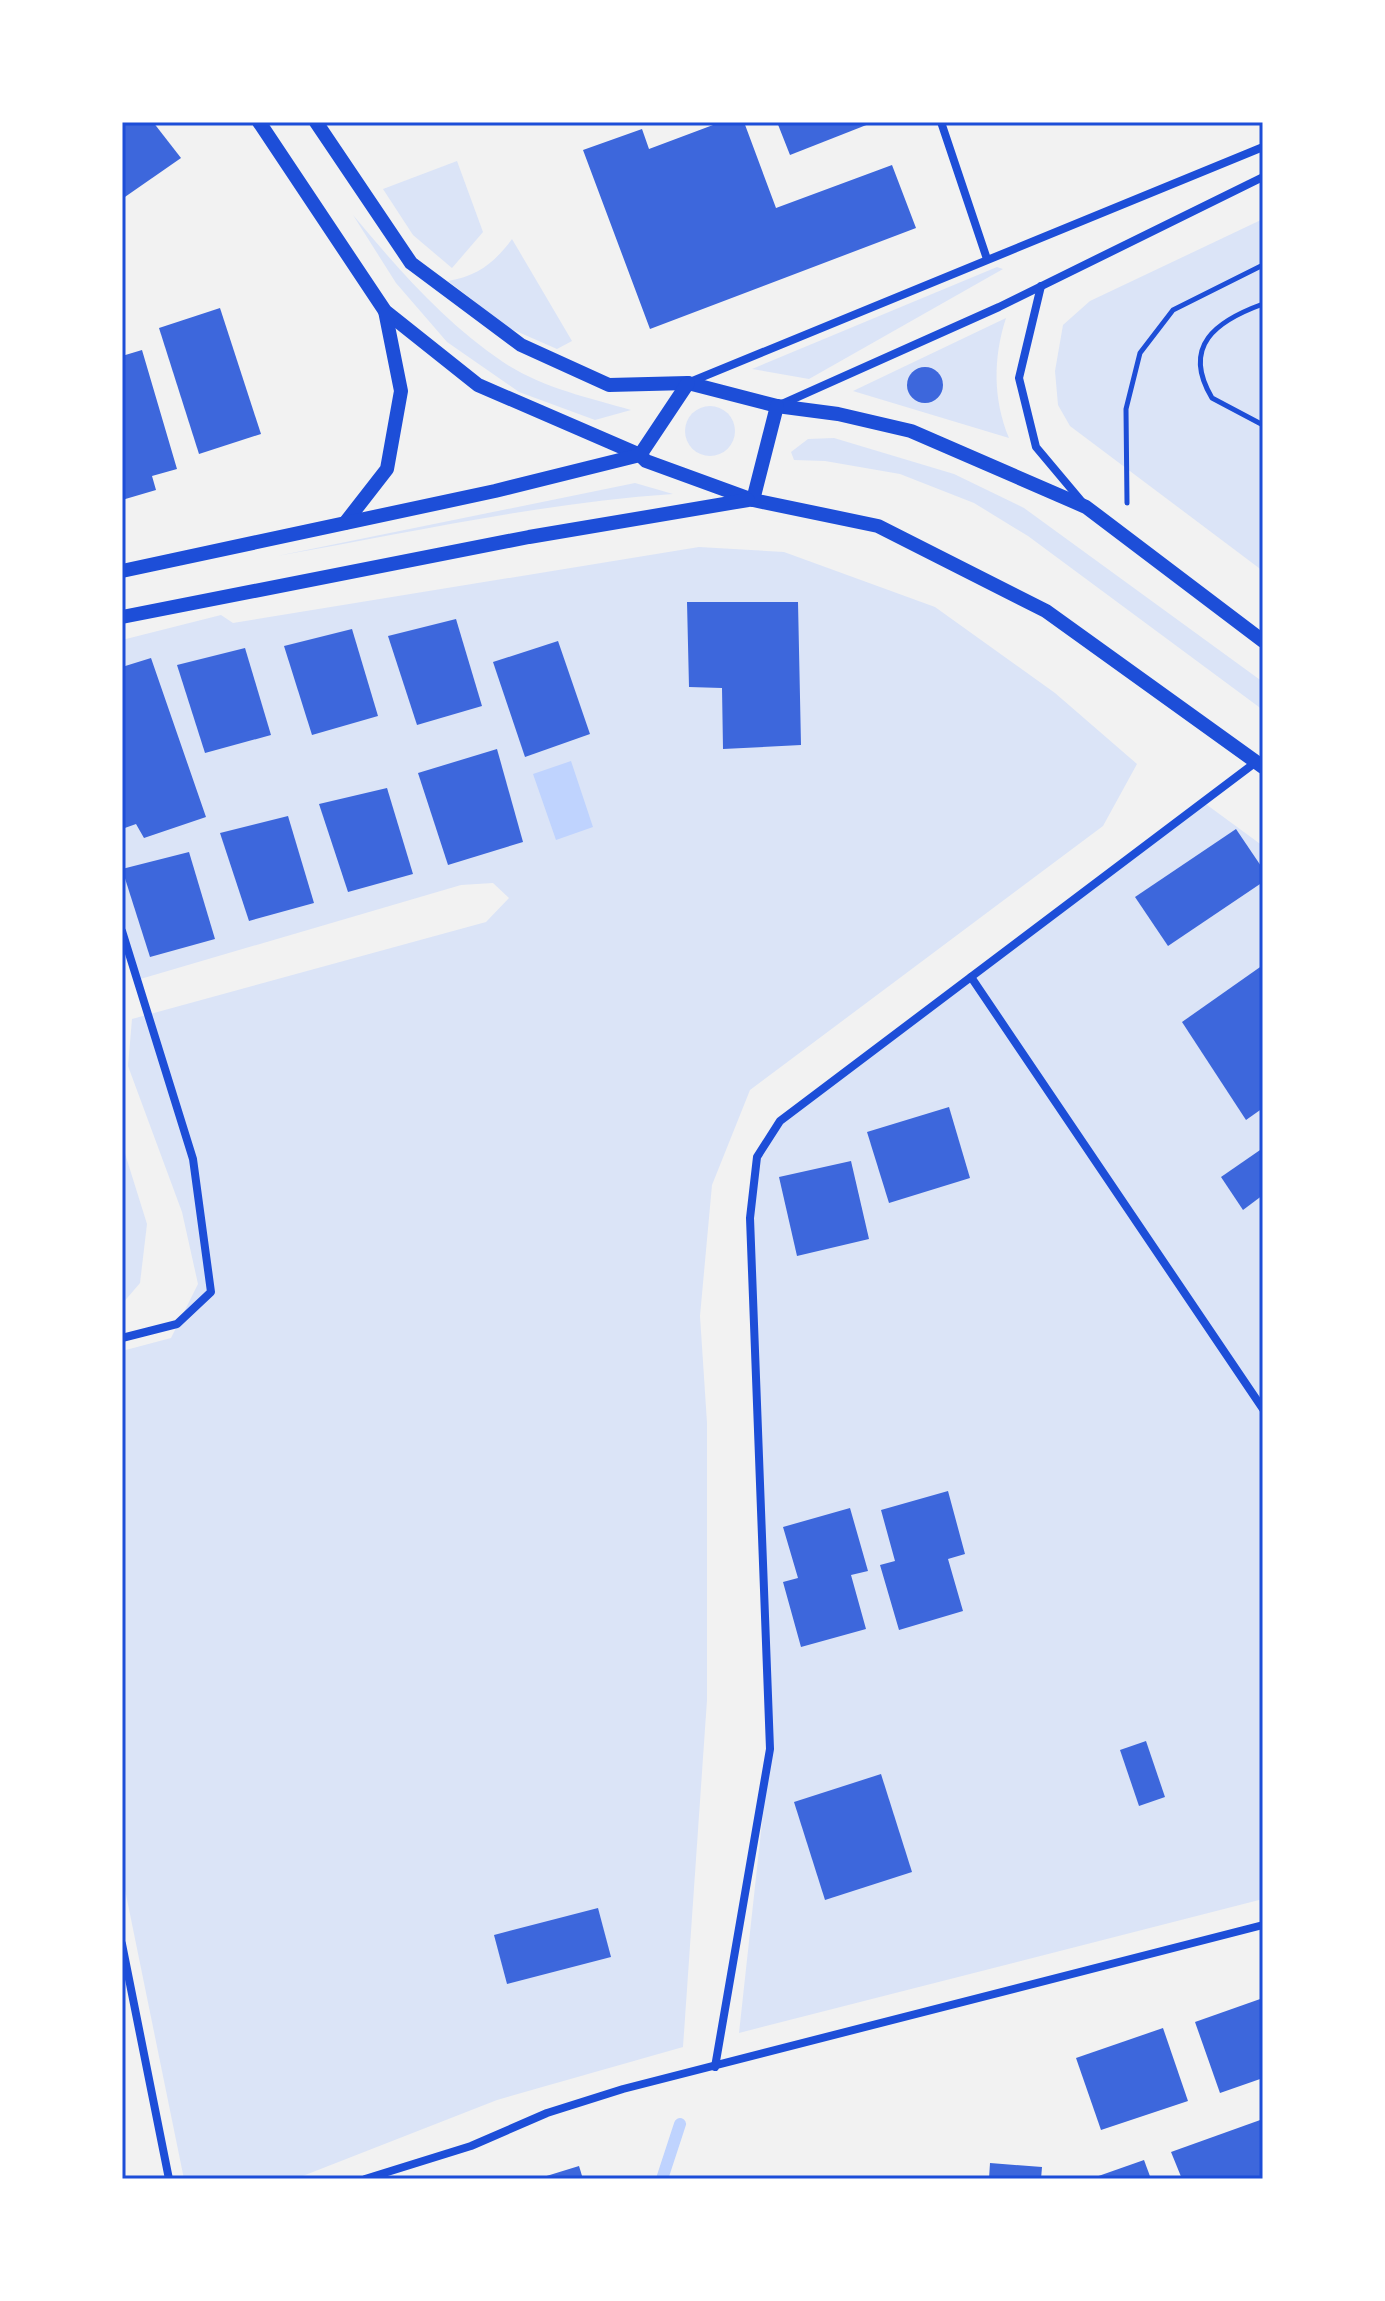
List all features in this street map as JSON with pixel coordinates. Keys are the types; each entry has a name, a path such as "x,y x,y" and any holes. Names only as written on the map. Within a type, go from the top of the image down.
{"street":[{"path":"259,122 385,311 478,385 640,455 646,461 753,500 878,526 1046,611 1260,764 780,1121 757,1157 750,1218 770,1749 715,2067"},
{"path":"316,122 411,263 521,345 609,385 688,383 777,406 838,414 911,431 1086,507 1263,641"},
{"path":"941,122 987,259"},
{"path":"122,571 640,455 688,383 1263,147"},
{"path":"777,406 1041,286 1263,177"},
{"path":"1041,286 1019,378 1036,447 1086,507"},
{"path":"345,523 387,469 401,391 385,311"},
{"path":"753,500 777,406"},
{"path":"122,617 529,537 753,500"},
{"path":"122,931 193,1159 211,1292 177,1324 122,1338"},
{"path":"971,977 1263,1409"},
{"path":"365,2179 471,2146 547,2113 623,2089 1263,1925"},
{"path":"122,1944 169,2179"}],"path":[{"path":"1129,540 1124,466 1126,409 1140,353 1173,310 1263,265"},
{"path":"1263,304 1208,334 1201,349 1200,368 1212,398 1263,425"}],"shaded area":[{"path":"457,161 483,232 452,268 413,235 383,189"},
{"path":"353,215 442,313 503,362 549,385 631,410 595,420 519,392 447,342 396,283"},
{"path":"1263,219 1263,571 1070,426 1058,405 1055,371 1063,325 1090,301"},
{"path":"512,239 572,341 557,349 509,328 448,281 468,276 484,267"},
{"path":"997,267 1003,269 809,379 752,369"},
{"path":"1006,318 999,348 997,378 1000,408 1009,438 853,391"},
{"path":"710,406 727,414 735,431 727,448 710,456 693,448 685,431 693,414"},
{"path":"834,438 954,474 1024,508 1263,682 1263,710 1028,536 974,503 900,474 825,461 794,460 791,452 808,439"},
{"path":"635,483 673,494 573,504 277,556"},
{"path":"699,547 784,552 935,607 1055,693 1137,764 1103,826 750,1090 712,1185 700,1316 707,1423 707,1700 683,2047 497,2100 295,2179 184,2179 122,1875 122,1351 171,1338 198,1284 182,1212 128,1066 132,1019 486,922 509,898 493,883 461,885 137,980 122,931 122,640 221,615 233,623"},
{"path":"1203,802 1263,846 1263,1899 739,2033 770,1749 750,1218 757,1157 780,1121"},
{"path":"122,1144 147,1224 140,1283 122,1304"}],"water":[{"path":"571,761 593,827 556,840 533,774"}],"building":[{"path":"122,122 153,122 181,158 122,199"},
{"path":"721,122 744,122 776,208 892,165 916,228 650,329 583,150 642,129 649,149"},
{"path":"777,122 874,122 790,155"},
{"path":"220,308 261,434 199,454 159,328"},
{"path":"142,350 177,469 152,476 156,490 122,500 122,356"},
{"path":"925,367 938,372 943,385 938,398 925,403 912,398 907,385 912,372"},
{"path":"687,602 798,602 801,745 723,749 722,688 689,687"},
{"path":"456,619 482,706 417,725 388,636"},
{"path":"352,629 378,716 312,735 284,646"},
{"path":"558,641 590,734 525,757 493,662"},
{"path":"245,648 271,735 205,753 177,665"},
{"path":"151,658 206,817 144,838 136,824 122,829 122,667"},
{"path":"497,749 523,842 448,865 418,773"},
{"path":"387,788 413,874 348,892 319,804"},
{"path":"288,816 314,903 249,921 220,833"},
{"path":"1236,829 1263,869 1263,882 1168,946 1135,897"},
{"path":"189,852 215,939 150,957 122,869"},
{"path":"1263,965 1263,1108 1246,1120 1182,1022"},
{"path":"949,1107 970,1178 889,1203 867,1132"},
{"path":"1263,1148 1263,1195 1243,1210 1221,1177"},
{"path":"851,1161 869,1239 797,1256 779,1177"},
{"path":"948,1491 965,1554 948,1559 963,1611 899,1630 880,1565 895,1561 881,1510"},
{"path":"850,1508 868,1571 851,1575 866,1629 801,1647 783,1582 798,1578 783,1527"},
{"path":"1146,1741 1165,1797 1139,1806 1120,1750"},
{"path":"881,1774 912,1872 825,1900 794,1802"},
{"path":"598,1908 611,1957 507,1984 494,1935"},
{"path":"1263,1998 1263,2078 1220,2093 1195,2022"},
{"path":"1163,2028 1188,2101 1101,2130 1076,2058"},
{"path":"1263,2119 1263,2179 1182,2179 1171,2152"},
{"path":"1144,2160 1151,2179 1090,2179"},
{"path":"990,2163 1042,2167 1041,2179 989,2179"},
{"path":"579,2166 583,2179 540,2179 540,2178"}],"waterway":[{"path":"662,2179 680,2124"}]}
